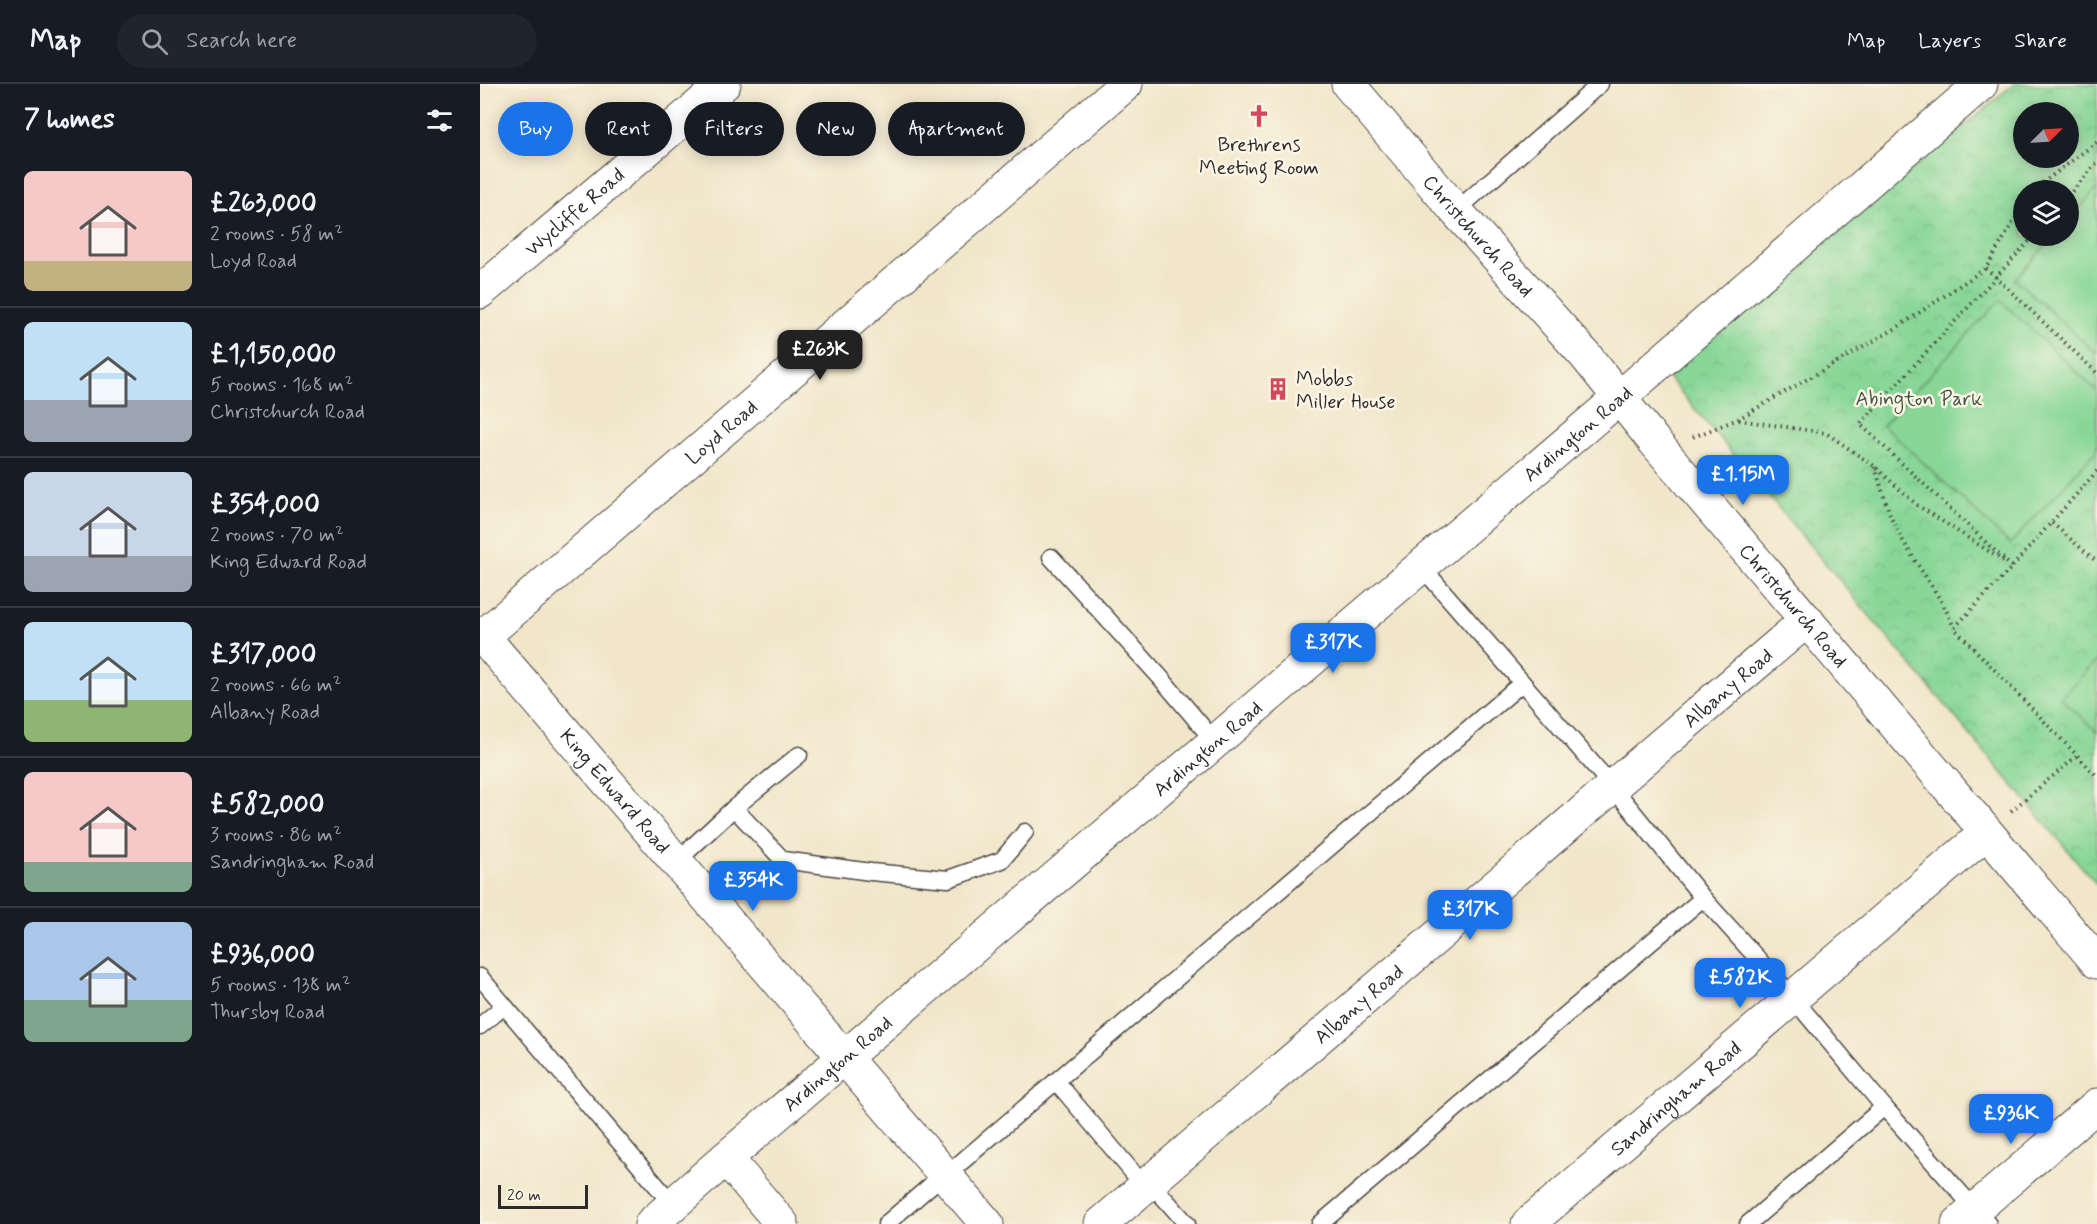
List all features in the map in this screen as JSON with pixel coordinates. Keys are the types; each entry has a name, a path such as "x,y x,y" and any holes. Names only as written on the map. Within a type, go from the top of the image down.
{"street":[{"name":"Wycliffe Road","path":"480,292 724,84"},
{"name":"Loyd Road","path":"481,636 1126,84"},
{"name":"Christchurch Road","path":"1348,84 1456,211 1585,355 1667,456 2097,962"},
{"name":"Ardington Road","path":"662,1214 1619,398 1981,84"},
{"name":"Albany Road","path":"1101,1224 1807,620"},
{"name":"King Edward Road","path":"481,636 987,1224"},
{"name":"Sandringham Road","path":"1528,1224 1986,833"},
{"path":"1974,1219 2097,1105"},
{"path":"726,1158 782,1224"}],"lane":[{"path":"1456,211 1600,84"},
{"path":"1051,557 1160,677 1215,742"},
{"path":"1421,566 1612,786 1703,898 1792,998 1974,1219"},
{"path":"886,1224 1522,683"},
{"path":"676,862 734,808 799,755"},
{"path":"734,808 783,860 871,872 948,879 1002,860 1024,832"},
{"path":"1320,1224 1703,898"},
{"path":"480,977 662,1214"},
{"path":"480,1026 504,1006"},
{"path":"1056,1081 1147,1184 1187,1224"},
{"path":"1748,1224 1884,1107"}],"path":[{"path":"2046,180 2097,142"},
{"path":"2079,183 2097,163"},
{"path":"1667,456 1695,435 1737,419 1898,327 1986,268 2013,223"},
{"path":"2012,567 1860,424 2025,246"},
{"path":"1986,268 2097,373"},
{"path":"1737,419 1826,434 1875,466 1917,505 2012,567"},
{"path":"1875,466 1888,509 1904,544 1947,609 1954,628 2097,776"},
{"path":"1954,628 2012,567 2097,471"},
{"path":"2052,523 2097,562"},
{"path":"1986,833 2077,756"}],"green space":[{"name":"Abington Park","path":"2014,84 2097,84 2097,885 1667,376"},
{"path":"2097,188 2097,354 2015,279 2045,246 2079,246 2079,209"},
{"path":"2000,300 2097,391 2097,450 2010,544 1883,425"},
{"path":"2097,660 2097,732 2061,698"}],"place":[{"name":"Brethrens Meeting Room","path":"1259,116"},
{"name":"Mobbs Miller House","path":"1278,389"}]}
